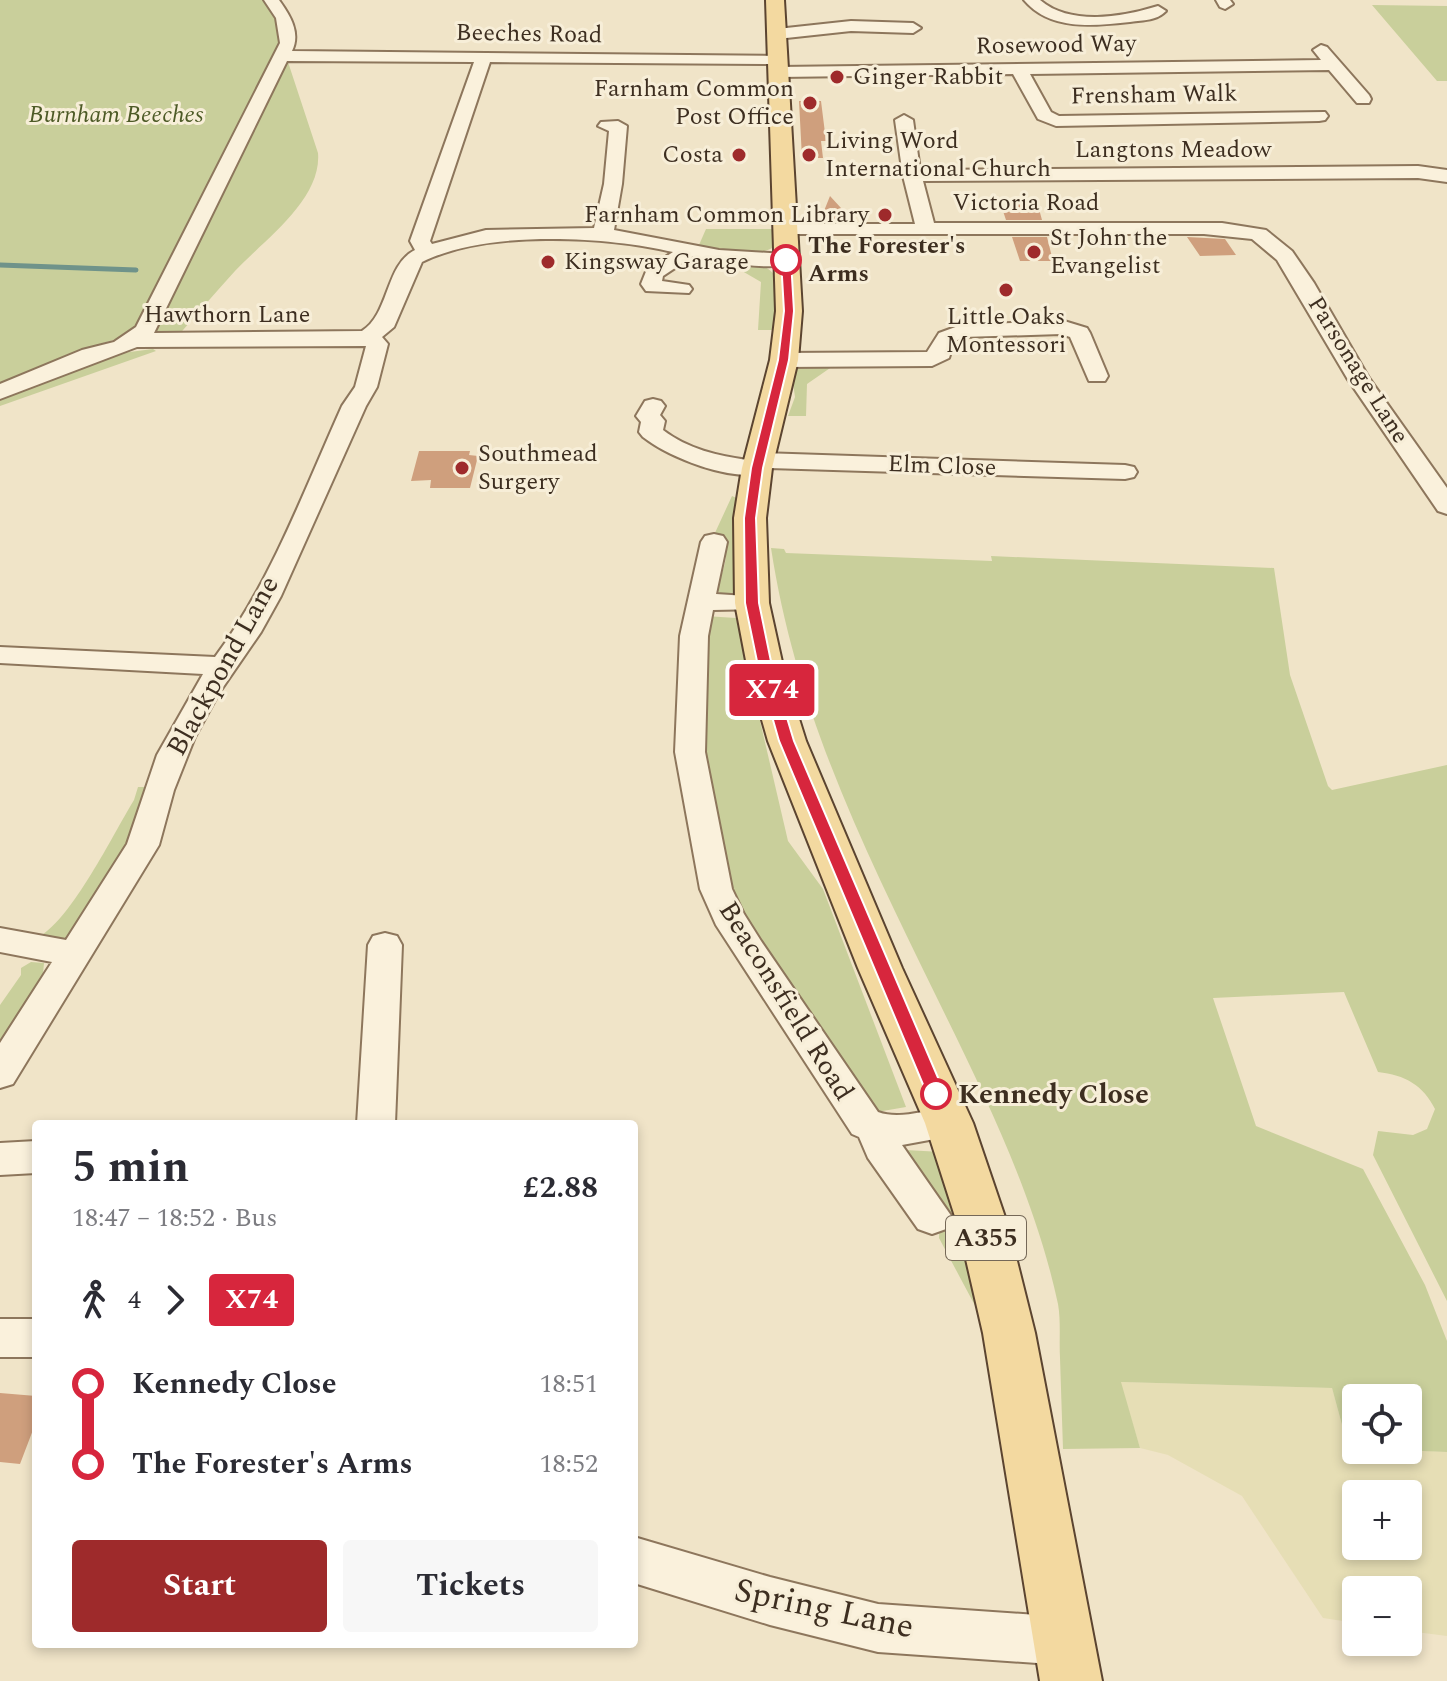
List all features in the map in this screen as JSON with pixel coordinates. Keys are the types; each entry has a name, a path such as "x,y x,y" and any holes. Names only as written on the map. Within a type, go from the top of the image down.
{"main road":[{"name":"A355","path":"775,0 789,311 784,360 758,464 750,518 752,603 766,671 787,741 880,968 949,1123 984,1229 1009,1333 1068,1661"}],"street":[{"path":"134,340 145,331 179,266 288,43 284,18 271,0"},
{"path":"1031,0 1041,10 1069,19 1157,15"},
{"path":"777,34 854,26 913,28"},
{"path":"1319,47 1355,94"},
{"name":"Beeches Road","path":"281,56 484,57 778,66"},
{"path":"367,337 383,327 409,266 414,258 426,252 420,241 484,57"},
{"name":"Rosewood Way","path":"778,66 1019,69 1334,65"},
{"name":"Frensham Walk","path":"1019,69 1049,119 1320,117"},
{"path":"904,120 912,176 926,230"},
{"path":"603,234 613,184 619,125"},
{"name":"Langtons Meadow","path":"912,176 1440,174 1432,159 1442,154"},
{"name":"Victoria Road","path":"426,252 486,236 603,234 653,241 719,256 786,245 926,230 1204,228 1248,231 1265,238"},
{"name":"Parsonage Lane","path":"1265,238 1274,244 1309,293 1346,360 1447,506"},
{"path":"682,289 653,287 651,284 654,273 689,250"},
{"path":"784,360 932,359 941,353 948,334 1064,327 1079,333 1097,376"},
{"name":"Hawthorn Lane","path":"0,392 134,340 336,340 367,337"},
{"name":"Blackpond Lane","path":"0,1074 143,845 151,810 171,754 199,700 253,622 366,387 377,344 367,337"},
{"path":"653,406 648,416 653,421 651,432 661,440 717,462 758,464"},
{"name":"Elm Close","path":"758,464 1125,472"},
{"name":"Beaconsfield Road","path":"714,542 694,636 690,752 716,889 728,917 865,1123 874,1129 949,1123"},
{"path":"702,602 752,603"},
{"path":"0,655 224,666"},
{"path":"0,940 77,954"},
{"path":"376,1120 385,945"},
{"path":"874,1129 882,1147 932,1217"},
{"path":"0,1159 32,1157"},
{"path":"0,1338 32,1338"},
{"name":"Spring Lane","path":"638,1561 770,1601 878,1628 1068,1661"}],"shaded area":[{"path":"1120,1382 1332,1388 1342,1425 1342,1464 1422,1464 1422,1451 1447,1452 1447,1636 1422,1633 1422,1576 1342,1576 1342,1621 1323,1618 1242,1496 1168,1455 1140,1448"}],"green space":[{"name":"Burnham Beeches","path":"0,0 267,0 278,20 280,45 138,332 66,355 0,386"},
{"path":"1372,5 1447,6 1447,81 1437,81"},
{"name":"Burnham Beeches","path":"287,59 318,153 317,170 311,187 275,233 235,271 177,337 153,334"},
{"path":"706,229 774,229 774,247 747,254 716,252 699,245"},
{"path":"690,257 736,259 769,269 775,276 775,330 758,330 761,282 730,264 682,263"},
{"path":"156,351 0,406 0,395 106,355"},
{"path":"811,363 833,366 807,384 806,416 788,416 795,397 792,376 798,367"},
{"path":"732,496 741,500 741,588 734,594 722,594 716,590 726,552 721,540 714,535"},
{"path":"771,548 784,549 786,553 992,561 991,556 1274,568 1290,675 1328,786 1332,790 1447,765 1447,1301 1373,1155 1378,1131 1413,1135 1427,1129 1435,1109 1425,1094 1405,1079 1378,1072 1344,992 1213,998 1256,1126 1363,1169 1425,1285 1447,1341 1447,1452 1422,1451 1422,1384 1342,1384 1342,1425 1332,1388 1121,1382 1140,1448 1063,1449 1059,1311 1036,1225 991,1111 885,890 837,781 798,668"},
{"path":"705,616 736,618 788,841 823,889 906,1107 871,1113 745,924 710,822 699,705"},
{"path":"138,787 151,787 123,857 75,934 56,941 39,937 52,927 78,894 134,800"},
{"path":"31,962 44,963 42,985 0,1052 0,1005 21,975 21,968"},
{"path":"905,1150 942,1152 988,1330 939,1238 940,1220"}],"building":[{"path":"799,101 821,101 826,141 821,141 823,158 802,158"},
{"path":"830,196 852,220 820,221"},
{"path":"1020,204 1021,208 1039,209 1042,220 1006,220 1001,205"},
{"path":"1012,237 1047,237 1053,261 1020,261"},
{"path":"1187,237 1225,239 1236,255 1200,256"},
{"name":"Southmead Surgery","path":"419,451 470,451 469,455 478,456 470,488 430,488 431,480 411,481"},
{"path":"0,1393 32,1396 32,1432 20,1464 0,1462"}],"waterway":[{"path":"0,265 136,270"}],"bus line":[{"name":"X74","path":"786,260 789,311 784,360 757,468 750,518 752,603 766,671 787,741 880,968 936,1094"}],"place":[{"name":"Ginger Rabbit","path":"837,77"},
{"name":"Farnham Common Post Office","path":"810,103"},
{"name":"Costa","path":"739,155"},
{"name":"Living Word International Church","path":"809,155"},
{"name":"Farnham Common Library","path":"885,215"},
{"name":"St John the Evangelist","path":"1034,252"},
{"name":"The Forester's Arms","path":"786,260"},
{"name":"Kingsway Garage","path":"548,262"},
{"name":"Little Oaks Montessori","path":"1006,290"},
{"name":"Southmead Surgery","path":"462,468"},
{"name":"Kennedy Close","path":"936,1094"}]}
